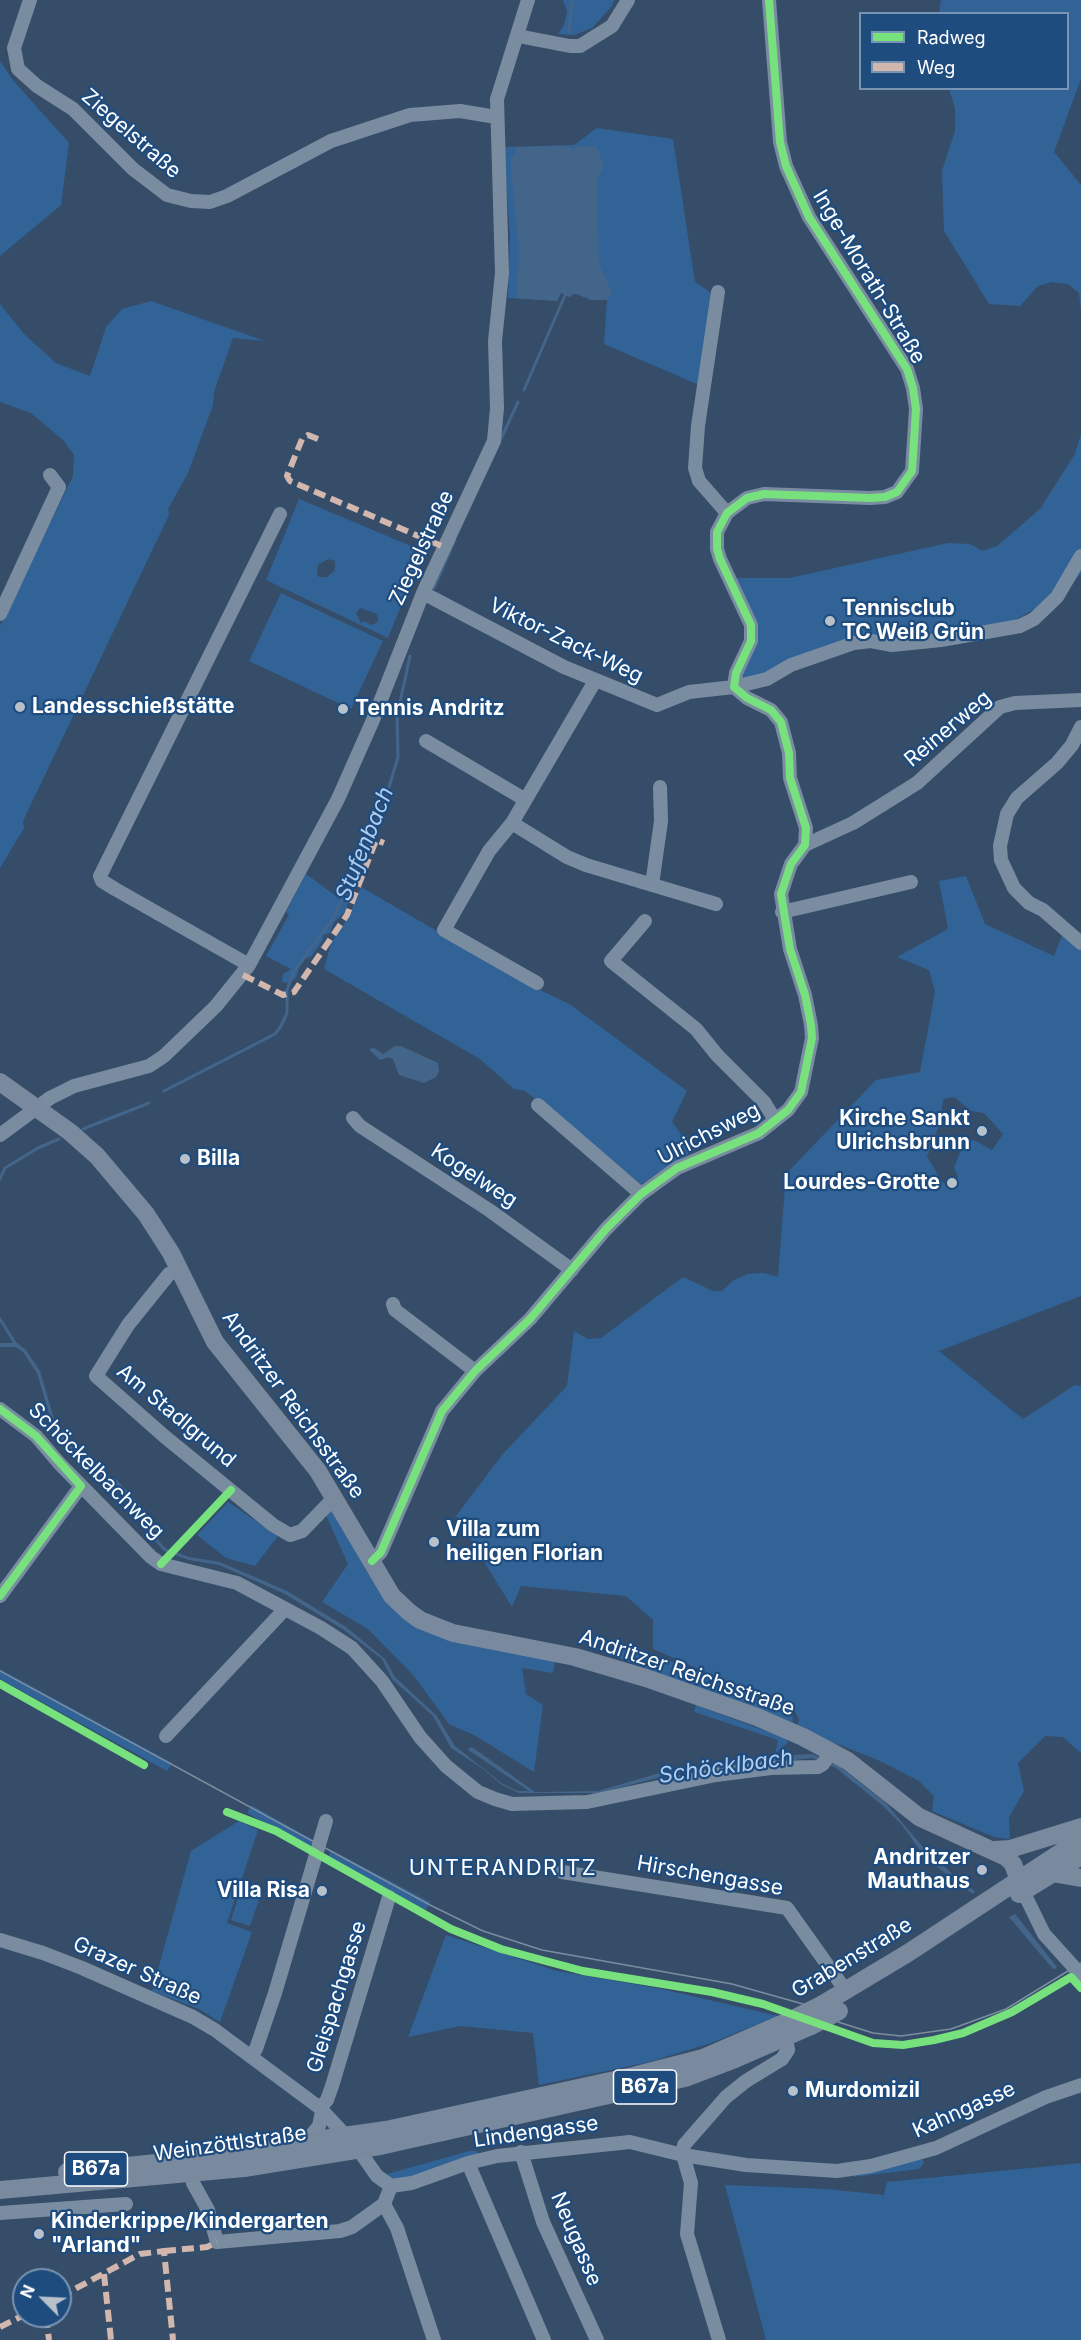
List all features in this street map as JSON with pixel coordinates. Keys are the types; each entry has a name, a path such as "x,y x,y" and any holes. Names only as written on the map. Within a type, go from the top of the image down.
{"main road":[{"name":"Andritzer Reichsstraße","path":"0,1082 70,1132 108,1167 146,1215 179,1270 219,1348 303,1452 334,1497 392,1596 420,1620 435,1627 491,1643 599,1664 757,1718 827,1757 867,1776 919,1817 995,1850"},
{"path":"995,1850 1010,1849 1081,1827"},
{"name":"Grabenstraße","path":"352,2143 386,2130 643,2074 703,2058 793,2019 831,2008 1021,1885 1081,1839"},
{"path":"995,1850 1012,1864 1021,1885"},
{"name":"Grabenstraße","path":"352,2143 684,2078 786,2038 811,2026 846,1991 1021,1885 1052,1874 1081,1856"},
{"path":"1052,1874 1081,1878"},
{"name":"Weinzöttlstraße","path":"0,2190 192,2167 306,2142 352,2143"},
{"name":"Weinzöttlstraße","path":"0,2179 192,2167 244,2168 352,2143"}],"street":[{"name":"Ziegelstraße","path":"30,0 14,48 18,69 37,86 73,110 151,185 167,195 210,202 227,196 331,141 410,115 460,111 496,117"},
{"name":"Ziegelstraße","path":"37,1109 50,1098 74,1086 149,1065 164,1056 226,996 249,965 338,799 373,720 423,593 494,441 497,408 495,341 502,273 501,183 496,117 503,74 519,36 528,0"},
{"path":"519,36 580,46 612,26 628,0"},
{"name":"Inge-Morath-Straße","path":"727,513 747,498 764,494 885,497 897,492 912,471 916,429 913,388 907,369 809,217 786,166 779,134 769,0"},
{"path":"718,292 698,426 695,468 699,481 727,513 717,532 717,549 749,617 752,635 736,673 734,687 747,698 774,712 783,728 790,777 806,828 805,846"},
{"path":"0,614 59,487 50,475"},
{"path":"249,965 115,889 102,881 100,876 280,514"},
{"name":"Viktor-Zack-Weg","path":"423,593 595,681 652,705 689,692 734,687 767,679 791,665 854,643 871,641 892,645 941,640 1020,626 1034,619 1057,597 1081,556"},
{"path":"537,983 444,930 489,851 512,823 595,681"},
{"name":"Reinerweg","path":"805,846 854,823 917,783 1000,708 1015,703 1081,700"},
{"path":"1081,727 1072,745 1057,763 1017,798 1007,814 1000,846 1001,860 1014,888 1029,903 1043,910 1081,943"},
{"path":"426,741 524,800"},
{"path":"652,885 661,821 660,787"},
{"path":"512,823 567,857 716,904"},
{"name":"Ulrichsweg","path":"372,1561 381,1552 442,1411 475,1371 530,1319 641,1194 677,1168 759,1133 798,1098 812,1033 805,995 790,949 782,912 781,894 791,864 805,846"},
{"path":"782,912 911,882"},
{"name":"Ulrichsweg","path":"645,921 611,961 696,1029 717,1055 764,1102 776,1120"},
{"path":"538,1105 641,1194"},
{"path":"0,1136 37,1109"},
{"name":"Kogelweg","path":"353,1118 360,1126 489,1210 572,1270"},
{"name":"Am Stadlgrund","path":"179,1270 169,1274 128,1325 96,1376 164,1436 273,1525 290,1535 302,1531 334,1497"},
{"path":"393,1304 395,1310 475,1371"},
{"name":"Schöckelbachweg","path":"0,1409 36,1436 81,1486 151,1557 161,1564 237,1583 352,1648 382,1681 420,1737 446,1766 478,1792 512,1804 587,1802 716,1775 827,1757"},
{"path":"0,1596 81,1486"},
{"path":"166,1736 285,1609"},
{"path":"250,2056 256,2049 275,1993 326,1821"},
{"name":"Hirschengasse","path":"562,1872 787,1908 846,1991"},
{"path":"1021,1885 1044,1934 1081,1975"},
{"name":"Gleispachgasse","path":"306,2142 319,2126 321,2109 332,2086 389,1897"},
{"name":"Grazer Straße","path":"0,1941 43,1953 193,2017 321,2109 352,2143 377,2176 391,2186"},
{"path":"719,2340 687,2234 691,2183 683,2155 684,2145 726,2097 782,2058 788,2050 786,2038"},
{"name":"Kahngasse","path":"683,2155 746,2166 837,2171 872,2166 936,2148 1046,2097 1081,2085"},
{"name":"Lindengasse","path":"391,2186 412,2183 468,2163 521,2152 630,2142 683,2155"},
{"name":"Neugasse","path":"521,2152 543,2222 597,2340"},
{"path":"468,2163 544,2340"},
{"path":"192,2167 193,2183 208,2210 217,2242 340,2231 360,2223 384,2204 391,2186"},
{"path":"0,2213 126,2204"},
{"path":"384,2204 397,2228 434,2340"}],"shaded area":[{"path":"563,0 614,0 612,6 592,28 574,35 558,34 564,25 567,11"},
{"path":"941,0 1081,0 1081,79 1054,152 1081,185 1081,311 1079,293 1068,284 1052,282 1038,286 1020,306 989,304 944,231 942,171 955,131 955,108 949,90 1069,90 1069,12 939,12"},
{"path":"0,61 12,79 69,143 61,205 0,256"},
{"path":"597,128 673,139 695,282 714,295 699,385 604,344 607,300 591,300 563,289 557,301 508,298 510,237 504,147 574,145"},
{"path":"151,301 265,341 233,338 214,392 213,405 188,473 168,509 169,515 23,821 24,828 0,868 0,626 73,476 74,455 64,441 31,413 0,402 0,304 24,334 56,363 90,376 106,327 122,309"},
{"path":"1081,434 1081,573 1068,590 983,638 871,641 734,687 751,642 736,578 790,578 948,543 970,544 982,551 997,546 1040,509 1075,454"},
{"path":"299,499 423,551 388,638 266,580","holes":["328,559 335,561 335,570 327,577 319,577 318,565","360,608 377,614 378,622 371,625 364,621 361,623 356,613"]},
{"path":"281,593 383,641 351,709 249,661"},
{"path":"306,874 340,899 344,887 356,885 344,913 334,922 330,933 323,935 323,940 311,957 306,958 296,978 288,983 282,982 283,974 291,969 266,956 289,915 286,912"},
{"path":"966,876 985,924 1054,956 1062,936 1081,947 1081,1296 939,1351 1023,1419 1075,1385 1081,1386 1081,1753 1063,1737 1045,1736 1018,1763 1024,1791 1009,1817 1010,1839 994,1837 932,1811 934,1796 919,1781 880,1761 840,1745 794,1734 799,1720 795,1711 653,1649 653,1620 626,1596 521,1586 512,1607 456,1516 502,1455 567,1386 574,1331 588,1339 601,1338 683,1277 713,1291 722,1291 734,1280 748,1274 764,1273 778,1277 786,1174 876,1080 920,1072 935,992 929,970 897,957 948,929 939,881","holes":["954,1097 971,1111 984,1113 1003,1134 992,1150 976,1141 965,1139 954,1168 958,1177 953,1186 948,1186 942,1182 927,1156 941,1120 943,1099"]},
{"path":"361,887 532,986 571,1005 687,1091 672,1122 693,1151 641,1184 525,1091 514,1089 480,1059 324,969 331,943 348,918"},
{"path":"228,1502 278,1536 255,1566 226,1558 197,1535"},
{"path":"333,1507 367,1572 400,1612 556,1658 553,1673 522,1668 526,1694 543,1705 534,1772 474,1735 449,1724 414,1676 368,1629 322,1602 348,1564 326,1515"},
{"path":"629,1644 792,1712 793,1721 789,1722 621,1659 618,1653 620,1647"},
{"path":"0,1669 172,1763 167,1771 0,1679"},
{"path":"696,1705 787,1739 787,1743 775,1754 778,1740 694,1712"},
{"path":"251,1805 313,1840 310,1847 247,1813"},
{"path":"239,1821 258,1830 227,1923 252,1932 220,2022 199,2009 152,1991 191,1851"},
{"path":"331,1850 430,1902 426,1910 328,1857"},
{"path":"242,1885 262,1891 250,1926 231,1920"},
{"path":"446,1935 557,1971 662,1989 778,2016 711,2043 649,2062 539,2085 533,2033 460,2026 408,2037"},
{"path":"469,2151 477,2151 479,2154 398,2181 384,2175"},
{"path":"922,2159 924,2163 919,2169 853,2177 857,2172"},
{"path":"1081,2163 1081,2340 766,2340 725,2185 826,2189 884,2195 887,2182"}],"water":[{"path":"568,146 572,150 576,147 596,146 604,166 597,180 599,264 612,292 607,300 591,300 576,293 569,297 561,293 557,301 517,298 519,249 511,156 514,156 516,147"},
{"path":"395,1046 401,1046 438,1063 439,1071 436,1077 424,1083 399,1075 393,1059 389,1057 380,1060 369,1049 374,1048 383,1054"},
{"name":"Schöcklbach","path":"0,1343 17,1343 26,1350 40,1371 54,1419 65,1440 96,1470 117,1480 144,1510 148,1528 165,1548 189,1557 220,1562 287,1591 346,1627 385,1659 395,1677 436,1715 455,1746 503,1784 518,1791 529,1791 467,1749 472,1747 535,1792 598,1791 663,1772 776,1756 812,1754 839,1766 885,1802 922,1846 961,1882 975,1891 973,1894 941,1870 919,1849 902,1825 882,1805 836,1768 812,1758 681,1772 598,1793 519,1793 502,1785 451,1748 433,1716 392,1679 382,1659 344,1630 285,1594 219,1565 189,1560 164,1551 144,1529 141,1511 114,1482 94,1473 62,1443 51,1420 37,1373 23,1352 15,1347 0,1347"},
{"path":"1015,1914 1057,1967 1055,1969 1009,1917"}],"waterway":[{"name":"Stufenbach","path":"569,32 572,0"},
{"name":"Stufenbach","path":"524,390 566,293"},
{"name":"Stufenbach","path":"500,441 518,402"},
{"name":"Stufenbach","path":"434,588 455,540"},
{"name":"Stufenbach","path":"164,1091 275,1034 281,1026 287,1013 287,990 294,971 347,896 383,807 398,757 397,716 410,656"},
{"name":"Stufenbach","path":"83,1129 149,1103"},
{"name":"Stufenbach","path":"0,1179 5,1168 38,1148 59,1139"},
{"name":"Stufenbach","path":"0,1319 15,1343"}],"tram line":[{"path":"0,1671 430,1905 483,1931 542,1950 732,1984 803,2004"},
{"path":"838,2022 873,2033 901,2036 951,2029 1006,2009 1081,1963"}],"marked path":[{"path":"318,439 308,435 302,439 287,476 290,481 444,547"},
{"path":"243,975 283,995 294,992 347,915 376,840 384,843"},
{"path":"164,2251 207,2247 217,2242"},
{"path":"72,2291 140,2254 164,2251 173,2340"},
{"path":"104,2274 111,2340"},
{"path":"0,2327 12,2321"},
{"path":"48,2328 49,2340"}],"cycle path":[{"path":"372,1561 381,1552 442,1411 475,1371 530,1319 606,1229 641,1194 677,1168 759,1133 788,1110 801,1092 812,1038 811,1025 805,995 790,949 781,894 791,864 805,845 806,828 790,778 789,753 781,722 771,710 747,698 734,687 736,673 751,641 751,625 720,559 717,549 717,532 727,513 747,498 764,494 870,498 885,497 897,492 912,471 916,409 907,369 809,217 786,166 780,142 769,0"},
{"path":"0,1409 36,1436 81,1486 0,1596"},
{"path":"161,1564 231,1490"},
{"path":"0,1684 144,1765"},
{"path":"227,1812 276,1831 451,1929 501,1949 583,1971 712,1992 763,2004 873,2043 903,2045 963,2033 1012,2012 1071,1977 1081,1988"}],"place":[{"name":"Tennisclub TC Weiß Grün","path":"830,621"},
{"name":"Landesschießstätte","path":"20,707"},
{"name":"Tennis Andritz","path":"343,709"},
{"name":"Kirche Sankt Ulrichsbrunn","path":"982,1131"},
{"name":"Billa","path":"185,1159"},
{"name":"Lourdes-Grotte","path":"952,1183"},
{"name":"Villa zum heiligen Florian","path":"434,1542"},
{"name":"Andritzer Mauthaus","path":"982,1870"},
{"name":"Villa Risa","path":"322,1891"},
{"name":"Murdomizil","path":"793,2091"},
{"name":"Kinderkrippe/Kindergarten \"Arland\"","path":"39,2234"}],"district":[{"name":"UNTERANDRITZ","path":"503,1868"}]}
